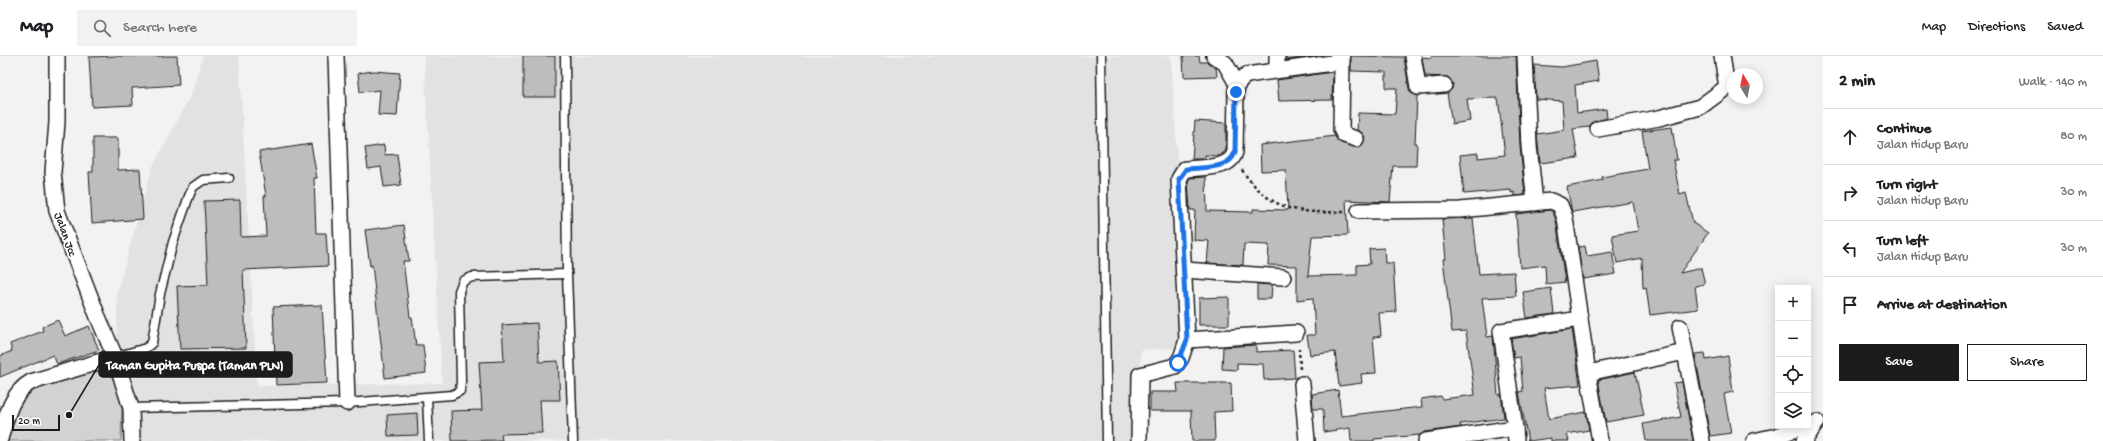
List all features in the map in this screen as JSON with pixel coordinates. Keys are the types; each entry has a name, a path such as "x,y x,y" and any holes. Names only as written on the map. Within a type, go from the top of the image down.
{"street":[{"name":"Jalan Jcc","path":"56,56 57,122 53,172 57,211 115,357 131,408 132,441"},
{"path":"336,56 347,403"},
{"path":"1139,441 1140,375 1175,366 1181,358 1187,340 1179,179 1182,172 1186,169 1222,165 1228,163 1233,158 1237,84 1225,63 1214,56"},
{"path":"1413,56 1418,87 1444,85"},
{"path":"1524,56 1529,146 1536,203"},
{"path":"1598,129 1659,118 1700,107 1727,87 1722,56"},
{"path":"1237,84 1247,75 1277,63 1332,63 1341,57"},
{"path":"1341,57 1341,129 1344,135 1356,139"},
{"path":"1359,212 1460,210 1556,202 1563,211 1600,441"},
{"path":"1184,270 1283,277"},
{"path":"1426,441 1515,434 1501,331 1580,319"},
{"path":"1680,327 1702,441"},
{"path":"1187,340 1296,333"},
{"path":"1588,373 1685,352"},
{"path":"0,439 10,406 21,387 31,382 115,357"},
{"path":"1302,384 1307,441"},
{"path":"1754,441 1776,436 1813,423"},
{"path":"1804,441 1813,423"}],"lane":[{"path":"565,56 567,274 573,441"},
{"path":"1100,56 1107,441"},
{"path":"115,357 146,348 152,343 160,294 173,242 193,187 203,180 228,178"},
{"path":"131,408 347,403 452,395 460,391 459,291 463,281 472,277 567,274"},
{"path":"427,398 429,441"}],"path":[{"path":"1233,158 1258,190 1275,203 1316,212 1359,212"},
{"path":"1296,333 1302,384"}],"shaded area":[{"path":"203,56 239,56 257,386 442,383 424,56 1171,56 1184,270 1189,325 1175,348 1141,350 1139,441 18,441 16,405 117,345 117,292 152,168 191,95"},
{"path":"123,363 121,441 7,441 25,390"}],"building":[{"path":"177,56 179,85 132,88 133,105 92,107 89,57"},
{"path":"523,56 555,56 555,97 523,97"},
{"path":"1183,56 1199,56 1200,62 1207,62 1216,68 1217,76 1184,77"},
{"path":"1286,56 1317,56 1286,60"},
{"path":"1351,56 1404,57 1409,89 1411,93 1417,96 1415,143 1417,143 1416,166 1393,166 1390,202 1346,200 1348,235 1312,236 1308,276 1357,275 1357,265 1370,264 1369,249 1384,248 1385,263 1393,263 1396,312 1379,313 1381,336 1373,337 1376,373 1361,374 1362,383 1339,386 1335,352 1310,355 1307,335 1315,335 1313,298 1297,300 1297,266 1268,265 1269,245 1244,244 1243,265 1207,263 1209,241 1194,240 1195,210 1190,210 1188,181 1190,178 1206,177 1207,211 1253,212 1253,209 1288,210 1286,170 1261,171 1260,145 1335,136 1341,143 1358,148 1362,145 1365,138 1362,133 1357,130 1358,113 1395,114 1397,88 1386,88 1386,72 1351,71"},
{"path":"1431,56 1516,56 1520,146 1525,195 1515,196 1514,192 1511,193 1511,190 1464,194 1460,155 1478,153 1478,158 1505,155 1498,98 1467,99 1470,121 1452,124 1447,93 1452,89 1453,84 1448,77 1425,76 1422,57 1431,58"},
{"path":"1596,61 1599,81 1575,85 1577,113 1606,109 1607,118 1593,122 1589,127 1573,129 1578,158 1540,163 1537,134 1564,130 1562,101 1536,99 1534,65 1562,67"},
{"path":"374,71 400,73 397,116 378,115 380,90 360,92 358,73"},
{"path":"1333,72 1332,100 1279,101 1277,80"},
{"path":"1195,121 1226,123 1226,150 1222,154 1218,156 1205,155 1205,159 1192,159"},
{"path":"1672,127 1677,160 1673,160 1680,195 1686,193 1693,223 1708,233 1680,273 1701,268 1705,284 1695,286 1698,309 1650,315 1646,287 1643,288 1642,258 1617,263 1612,235 1638,231 1633,202 1572,212 1567,187 1603,180 1602,177 1648,169 1642,131"},
{"path":"93,138 118,138 118,170 140,169 143,219 92,223 89,172 93,172"},
{"path":"311,144 317,178 314,178 316,233 326,233 328,266 243,270 246,348 180,349 177,286 208,285 204,201 240,200 241,237 266,236 264,196 266,196 259,152"},
{"path":"384,145 385,155 397,154 401,185 384,187 381,167 368,169 365,148"},
{"path":"1550,210 1553,212 1556,220 1565,282 1546,284 1545,265 1520,268 1516,214"},
{"path":"1473,218 1479,274 1514,272 1516,296 1482,298 1487,337 1493,336 1498,395 1501,394 1504,418 1460,424 1461,427 1425,432 1420,435 1374,439 1374,441 1351,441 1350,428 1324,432 1323,409 1313,409 1312,394 1338,390 1341,416 1422,407 1421,399 1441,396 1442,399 1475,395 1466,331 1452,332 1443,259 1446,259 1442,219"},
{"path":"404,225 409,261 403,261 410,317 412,317 416,345 423,345 426,373 385,378 372,265 370,266 365,230"},
{"path":"1585,246 1587,256 1612,252 1616,274 1583,279 1578,247"},
{"path":"1257,284 1272,285 1271,299 1257,299"},
{"path":"1551,288 1554,314 1527,318 1523,292"},
{"path":"1229,297 1229,325 1199,325 1199,298"},
{"path":"322,305 327,383 276,385 273,307"},
{"path":"58,320 65,336 89,326 99,350 57,364 53,355 0,377 0,356 12,351 10,344 43,331 42,327"},
{"path":"537,323 539,362 558,361 560,400 540,400 542,433 501,434 502,440 452,441 451,411 482,410 479,362 504,361 502,325"},
{"path":"1572,329 1580,385 1544,388 1549,419 1586,412 1589,430 1567,434 1569,441 1551,441 1551,438 1528,441 1519,392 1523,391 1520,357 1514,358 1511,339"},
{"path":"1256,345 1256,352 1293,350 1295,378 1264,380 1263,364 1237,363 1237,370 1222,369 1223,347"},
{"path":"1705,353 1706,360 1728,356 1733,392 1724,394 1731,433 1710,436 1695,354"},
{"path":"1635,372 1644,415 1606,422 1598,380"},
{"path":"1682,382 1693,441 1646,441 1643,424 1681,417 1674,383"},
{"path":"1177,383 1231,383 1232,411 1214,412 1215,441 1192,441 1191,411 1150,411 1150,392 1178,392"},
{"path":"417,413 418,435 388,436 387,415"}],"place":[{"name":"Taman Gupita Puspa (Taman PLN)","path":"69,415"}],"route":[{"path":"1178,363 1187,340 1179,179 1182,172 1186,169 1222,165 1228,163 1233,158 1235,152 1236,92"}]}
